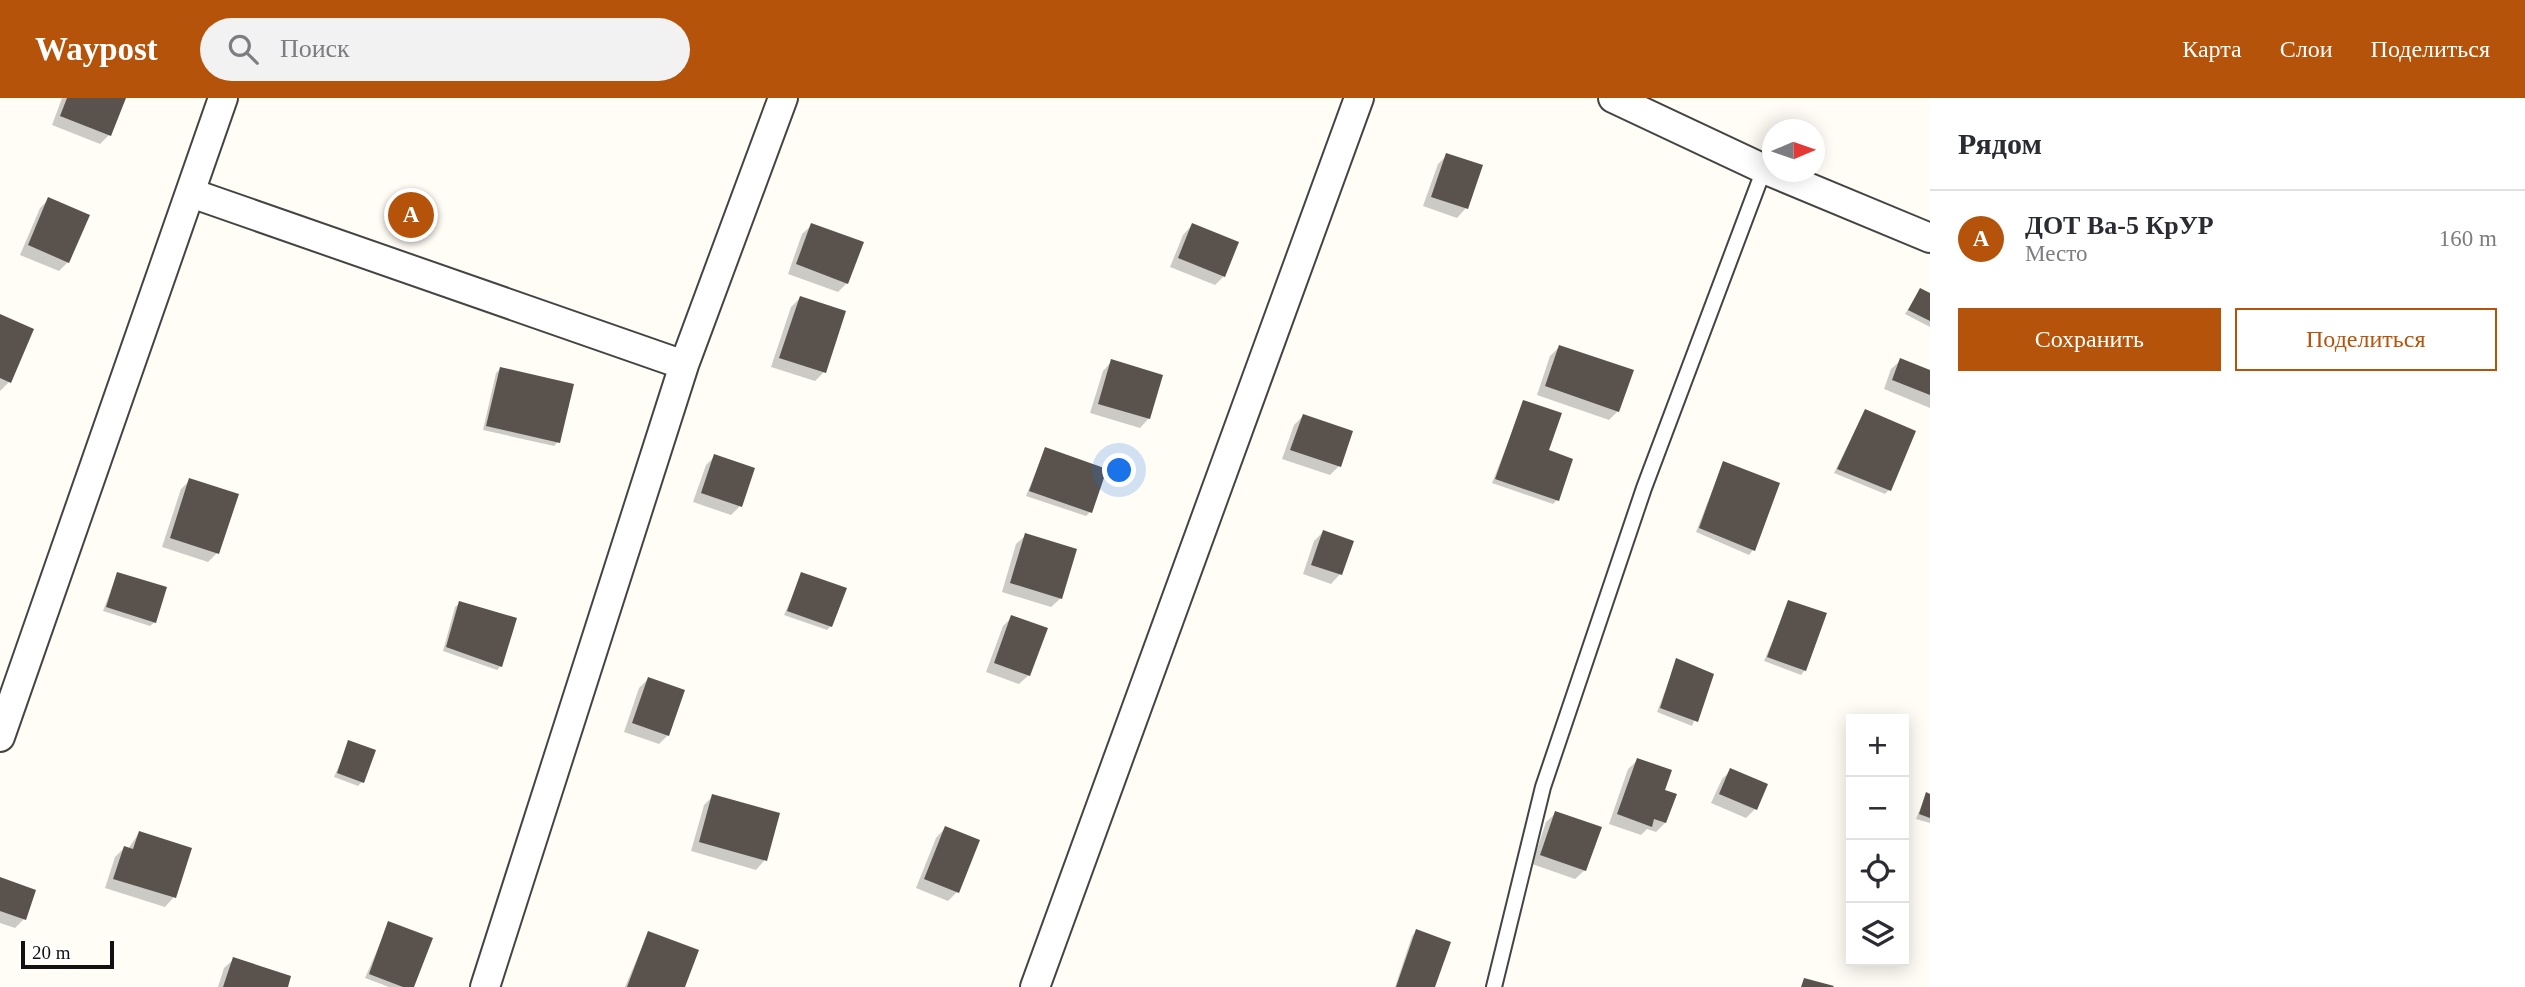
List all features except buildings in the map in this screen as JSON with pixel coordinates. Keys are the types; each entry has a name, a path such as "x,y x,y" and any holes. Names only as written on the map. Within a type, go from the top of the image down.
{"street":[{"path":"0,737 223,98"},
{"path":"485,987 684,365 783,98"},
{"path":"1035,987 1359,98"},
{"path":"1613,98 1762,168"},
{"path":"1796,182 1930,238"},
{"path":"191,193 684,365"}],"lane":[{"path":"1494,987 1543,787 1644,488 1762,177"}],"place":[{"name":"ДОТ Ва-5 КрУР","path":"411,215"}]}
